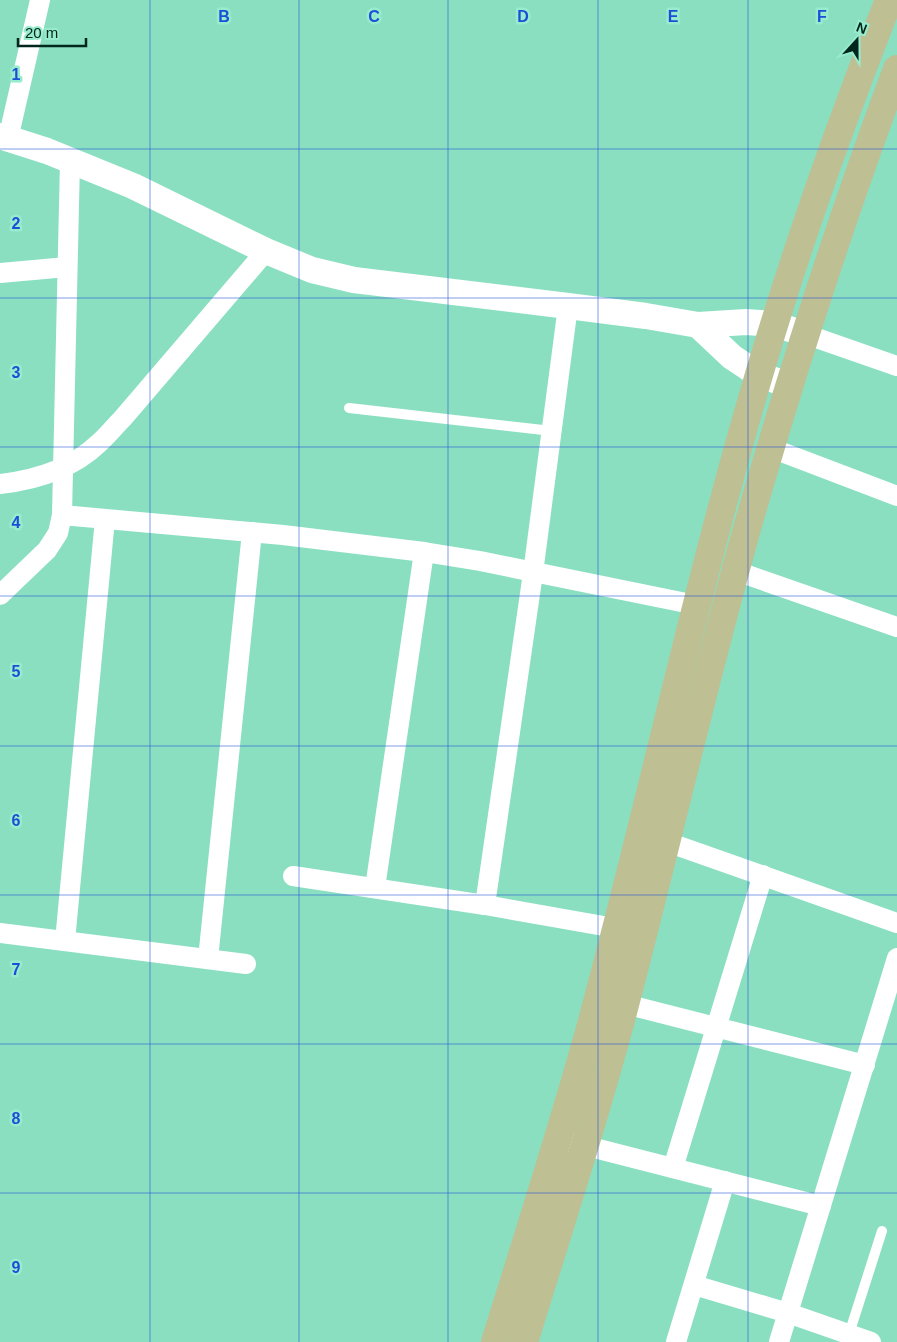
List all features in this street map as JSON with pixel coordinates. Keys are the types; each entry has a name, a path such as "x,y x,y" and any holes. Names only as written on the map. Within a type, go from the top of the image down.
{"main road":[{"path":"495,1342 589,1032 696,606 774,324 845,117 890,0"},
{"path":"524,1342 625,1004 736,571 771,448 805,334 861,164 897,68"}],"street":[{"path":"40,0 4,138 47,151 133,186 266,251 312,270 354,280 646,316 698,325 746,322 774,324 897,366"},
{"path":"0,595 47,550 58,533 62,515 70,161"},
{"path":"0,484 15,482 64,468 79,459 105,438 266,251"},
{"path":"0,273 67,268"},
{"path":"485,905 533,573 568,306"},
{"path":"698,325 732,357 759,375 790,385"},
{"path":"771,448 897,496"},
{"path":"62,515 252,532 424,552 696,606"},
{"path":"65,941 105,519"},
{"path":"208,959 252,532"},
{"path":"376,888 424,552"},
{"path":"736,571 897,628"},
{"path":"666,842 897,923"},
{"path":"293,876 485,905 615,928"},
{"path":"673,1168 762,876"},
{"path":"0,933 246,964"},
{"path":"779,1342 897,958"},
{"path":"625,1004 865,1065"},
{"path":"558,1139 821,1206"},
{"path":"676,1342 725,1182"},
{"path":"694,1285 788,1313 871,1342"}],"lane":[{"path":"349,408 552,431"},
{"path":"849,1334 882,1231"}]}
